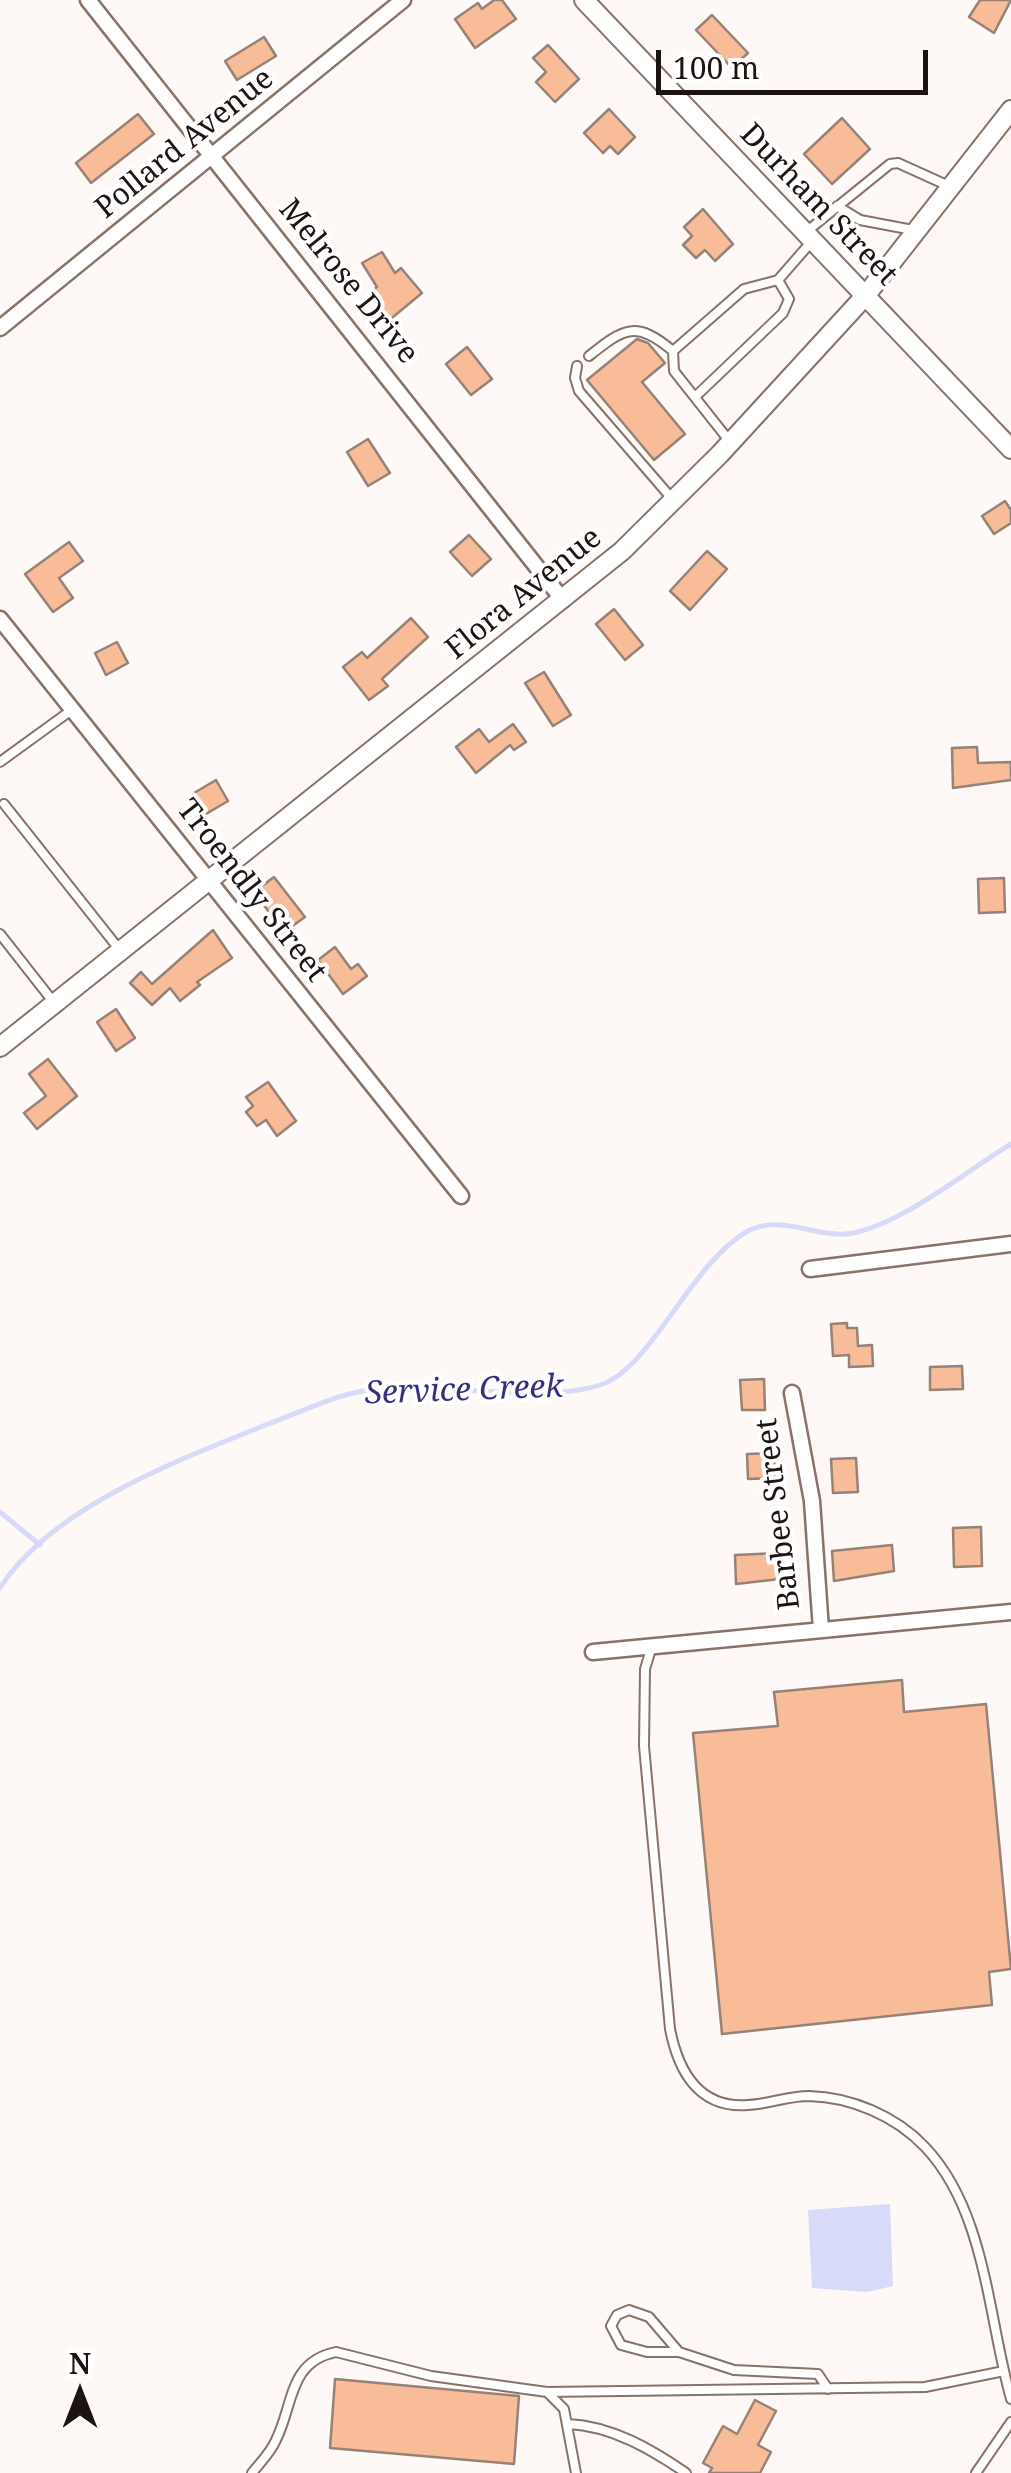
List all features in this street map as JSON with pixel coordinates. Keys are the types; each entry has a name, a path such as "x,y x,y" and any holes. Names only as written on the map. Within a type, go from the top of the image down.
{"street":[{"name":"Melrose Drive","path":"88,0 563,600"},
{"name":"Pollard Avenue","path":"0,328 403,0"},
{"name":"Durham Street","path":"584,0 1011,448"},
{"name":"Flora Avenue","path":"0,1047 563,600 674,501 866,295 1011,110"},
{"name":"Troendly Street","path":"0,619 461,1196"},
{"path":"810,1269 1011,1244"},
{"name":"Barbee Street","path":"792,1392 812,1501 821,1630"},
{"name":"Barbee Street","path":"593,1652 1011,1612"}],"lane":[{"path":"673,351 753,283 778,280 809,236 837,206 890,164 898,163 951,187"},
{"path":"837,206 878,226 916,230"},
{"path":"695,397 783,313 788,299 778,280"},
{"path":"589,356 615,335 644,330 673,351"},
{"path":"673,351 674,371 731,443"},
{"path":"578,366 574,378 579,391 674,501"},
{"path":"0,762 73,709"},
{"path":"1,803 121,951"},
{"path":"0,934 55,1004"},
{"path":"652,1646 645,1669 644,1746 666,1991 679,2067 690,2083 713,2100 750,2106 808,2096 838,2100 880,2114 917,2139 946,2173 960,2199 1011,2399"},
{"path":"678,2352 649,2317 628,2310 617,2314 611,2326 621,2345 648,2352 678,2352 734,2370 818,2374 828,2389"},
{"path":"252,2473 276,2442 299,2372 323,2354 336,2352 431,2376 547,2392 924,2388 1004,2371"},
{"path":"547,2392 564,2409 576,2473"},
{"path":"976,2473 1011,2422"},
{"path":"568,2424 596,2425 657,2453 686,2473"}],"water":[{"path":"890,2204 893,2286 867,2292 812,2288 808,2210"}],"building":[{"path":"494,0 502,0 516,19 475,48 455,19 478,3 482,9"},
{"path":"980,0 1011,0 994,33 969,17"},
{"path":"712,15 748,53 732,68 696,30"},
{"path":"264,37 276,56 237,80 225,61"},
{"path":"548,45 579,79 555,102 536,82 546,72 533,58"},
{"path":"609,109 635,137 618,154 610,146 603,153 584,133"},
{"path":"138,114 154,134 91,183 76,163"},
{"path":"842,118 870,149 832,184 804,154"},
{"path":"703,209 733,244 715,261 705,250 696,258 683,245 692,236 684,227"},
{"path":"382,252 395,273 401,268 422,293 387,322 376,308 380,305 370,293 377,287 362,263"},
{"path":"637,339 648,343 665,363 642,382 685,434 654,460 587,380"},
{"path":"467,347 492,379 471,395 446,364"},
{"path":"368,439 390,473 368,486 347,452"},
{"path":"1005,501 1011,510 1011,523 994,534 982,516"},
{"path":"469,535 491,559 472,576 450,552"},
{"path":"69,542 83,561 59,578 73,598 53,612 25,574"},
{"path":"707,551 727,569 690,610 670,591"},
{"path":"614,609 643,645 625,660 596,624"},
{"path":"411,618 428,637 382,679 388,686 369,700 343,667 362,652 367,658"},
{"path":"117,642 128,663 106,675 95,653"},
{"path":"544,672 571,715 553,726 525,683"},
{"path":"513,724 526,742 514,750 510,745 476,773 456,747 479,729 489,742"},
{"path":"977,747 978,763 1011,762 1011,780 953,788 952,748"},
{"path":"216,780 228,801 206,814 194,793"},
{"path":"274,877 305,917 284,932 254,892"},
{"path":"1004,878 1005,912 979,913 978,879"},
{"path":"213,930 232,958 197,982 200,985 180,1001 170,988 152,1005 130,983 141,972 152,984"},
{"path":"335,947 351,969 358,964 367,976 343,994 318,960"},
{"path":"116,1009 135,1038 116,1051 97,1022"},
{"path":"48,1059 77,1096 37,1129 24,1113 46,1096 29,1074"},
{"path":"268,1082 296,1121 277,1136 266,1120 257,1126 246,1112 253,1106 246,1097"},
{"path":"847,1323 847,1328 857,1328 858,1346 872,1345 873,1366 849,1367 849,1355 833,1356 831,1324"},
{"path":"962,1366 963,1389 930,1390 930,1367"},
{"path":"764,1379 765,1410 742,1410 740,1380"},
{"path":"774,1453 775,1478 748,1479 747,1454"},
{"path":"856,1458 858,1492 833,1493 831,1459"},
{"path":"981,1527 982,1566 954,1567 953,1528"},
{"path":"892,1545 894,1571 834,1581 832,1551"},
{"path":"779,1553 780,1579 736,1584 735,1555"},
{"path":"902,1680 904,1712 986,1704 1011,1969 989,1972 992,2005 722,2034 693,1733 778,1726 774,1692"},
{"path":"335,2379 519,2396 514,2464 330,2448"},
{"path":"755,2400 776,2411 758,2445 771,2452 760,2473 709,2473 712,2468 703,2463 723,2426 737,2434"}],"waterway":[{"name":"Service Creek","path":"0,1588 23,1559 52,1533 121,1488 330,1400 356,1392 397,1388 551,1393 603,1384 621,1374 638,1357 708,1266 748,1231 774,1225 840,1234 873,1227 914,1207 1011,1144"},
{"path":"0,1512 40,1545"}]}
